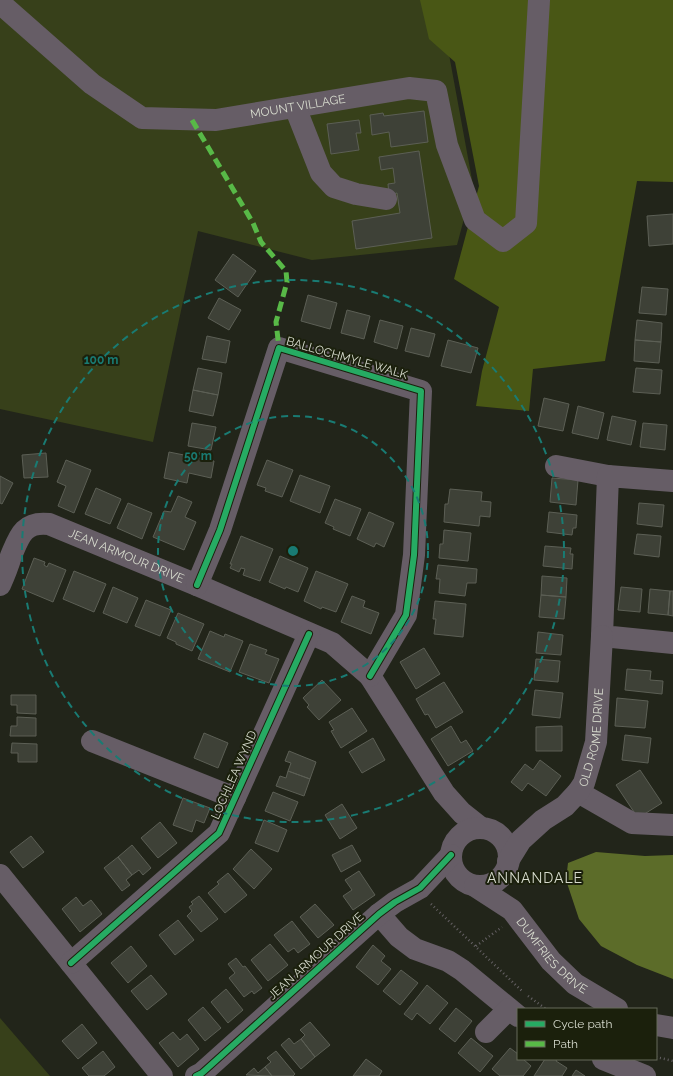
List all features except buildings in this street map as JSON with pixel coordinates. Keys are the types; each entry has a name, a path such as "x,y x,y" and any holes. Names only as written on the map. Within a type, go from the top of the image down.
{"street":[{"name":"MOUNT VILLAGE","path":"0,3 92,84 142,118 216,120 409,88 436,91 447,145 475,220 503,241 526,223 539,0"},
{"path":"295,107 321,173 334,188 356,194 386,199"},
{"name":"BALLOCHMYLE WALK","path":"197,585 220,530 279,348 421,391 414,555 406,615 370,676"},
{"path":"556,466 608,476 673,481"},
{"name":"OLD ROME DRIVE","path":"508,864 521,840 543,820 565,806 578,792 584,783 596,742 602,636 608,476"},
{"name":"JEAN ARMOUR DRIVE","path":"0,585 20,535 30,526 41,523 49,524 197,585 332,644 370,676 444,793 462,813 485,829"},
{"name":"LOCHLEA WYND","path":"72,963 219,833 309,634"},
{"path":"602,636 673,643"},
{"path":"92,741 235,798"},
{"path":"578,792 632,823 673,824"},
{"name":"JEAN ARMOUR DRIVE","path":"196,1076 202,1073 379,914 395,902 418,889 452,850 453,822 444,793"},
{"name":"OLD ROME DRIVE","path":"485,829 510,829 543,820"},
{"path":"471,829 485,829 500,836 506,844 508,851 508,864 500,878 492,884 485,886 470,884 460,879 454,871 451,862 452,850 460,836 471,829"},
{"name":"DUMFRIES DRIVE","path":"508,864 507,886 514,913"},
{"path":"0,875 162,1076"},
{"name":"JEAN ARMOUR DRIVE","path":"418,889 470,884"},
{"name":"DUMFRIES DRIVE","path":"470,884 514,913 551,961 570,980 615,1008"},
{"name":"JEAN ARMOUR DRIVE","path":"379,914 399,937 415,949 448,961 462,970 513,1012"},
{"path":"486,1032 513,1012"},
{"path":"657,1025 673,1028"},
{"path":"605,1060 645,1076"}],"path":[{"path":"418,889 525,994 545,1008"},
{"path":"476,946 514,913"},
{"path":"657,1057 673,1061"}],"shaded area":[{"path":"0,0 439,0 473,185 457,245 312,260 198,231 153,442 0,409"},
{"path":"420,0 673,0 673,182 637,181 605,361 533,369 529,411 476,406 482,371 499,307 454,279 479,186 455,62 429,39"},
{"path":"596,852 645,856 673,855 673,979 637,965 601,946 579,919 566,880 568,863"},
{"path":"0,1018 50,1076 0,1076"}],"marked path":[{"path":"192,120 253,223 261,242 286,271 287,282 276,322 279,348"}],"cycle path":[{"path":"197,585 220,530 279,348 421,391 414,555 406,615 370,676"},
{"path":"71,963 219,833 309,634"},
{"path":"196,1076 202,1073 379,914 395,902 420,888 451,855"}],"district":[{"name":"ANNANDALE","path":"535,878"}]}
